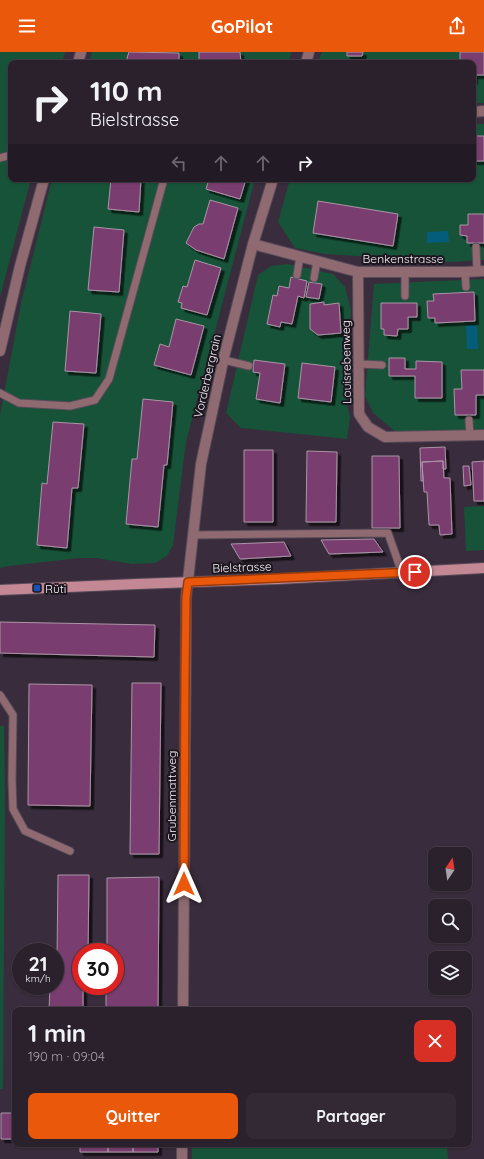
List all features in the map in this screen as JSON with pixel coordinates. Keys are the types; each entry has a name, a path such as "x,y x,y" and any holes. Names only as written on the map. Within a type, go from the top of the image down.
{"main road":[{"name":"Bielstrasse","path":"0,590 402,573 484,568"}],"street":[{"path":"0,351 20,266 43,182"},
{"name":"Vorderbergrain","path":"188,582 201,464 224,360 253,244 272,182"},
{"name":"Benkenstrasse","path":"253,244 358,272 481,271"},
{"name":"Louisrebenweg","path":"358,272 360,414 368,428 385,438 484,435"},
{"name":"Grubenmattweg","path":"183,1007 186,598 188,582"},
{"path":"182,1147 182,1159"}],"lane":[{"path":"0,393 19,403 70,406 95,400 109,379 163,182"},
{"path":"476,247 481,271"},
{"path":"297,275 300,256"},
{"path":"314,278 317,260"},
{"path":"405,272 405,296"},
{"path":"465,272 466,288"},
{"path":"224,360 249,366"},
{"path":"359,364 382,365"},
{"path":"469,420 470,436"},
{"path":"193,535 388,533 402,573"},
{"path":"0,695 13,715 13,809 25,832 70,851"}],"green space":[{"path":"0,52 65,52 63,60 8,60 8,182 30,182 0,297"},
{"path":"92,52 291,52 290,60 90,60"},
{"path":"322,52 484,52 484,103 476,103 476,60 319,60"},
{"path":"476,124 484,124 484,260 452,262 325,254 295,248 278,222 289,182 476,182"},
{"path":"51,182 254,182 186,442 173,545 167,556 155,563 132,564 96,558 79,558 0,568 0,415 21,303"},
{"path":"288,264 333,274 345,287 351,310 345,396 350,417 347,439 241,428 226,413 258,275 271,266"},
{"path":"484,279 484,431 397,433 373,413 365,396 374,284"},
{"path":"484,506 484,550 466,551 464,507"},
{"path":"0,726 4,726 5,793 3,1089 0,1089"},
{"path":"192,1147 447,1147 448,1159 192,1159"}],"water":[{"path":"448,231 449,242 427,243 427,232"},
{"path":"477,325 478,349 467,349 466,326"}],"building":[{"path":"129,52 179,53 179,60 127,60"},
{"path":"199,52 240,52 241,60 199,60"},
{"path":"347,52 363,52 362,56 347,56"},
{"path":"460,52 484,52 484,75 476,75 476,60 460,60"},
{"path":"476,136 484,136 484,161 476,161"},
{"path":"111,182 141,182 139,212 108,209"},
{"path":"208,182 245,182 240,199 206,189"},
{"path":"210,200 238,208 224,259 196,250 186,243 194,227 199,224 203,224"},
{"path":"318,201 398,214 393,246 313,233"},
{"path":"468,214 484,214 484,243 467,243 467,236 460,235 460,225 468,225"},
{"path":"94,227 124,230 119,292 88,290"},
{"path":"195,260 221,268 207,315 181,308 182,303 178,302 183,286 187,287"},
{"path":"291,277 307,281 304,298 298,296 292,324 281,322 280,327 267,324 273,295 277,296 279,286 289,288"},
{"path":"309,282 322,284 319,299 306,297"},
{"path":"474,292 475,321 435,323 435,318 428,318 427,301 434,301 433,294"},
{"path":"324,302 324,305 339,303 341,333 318,335 310,329 310,304"},
{"path":"381,303 417,303 417,317 408,317 408,329 398,329 397,336 384,335 384,329 381,329"},
{"path":"70,311 101,314 96,373 65,371"},
{"path":"176,319 204,326 191,375 154,365 160,344 169,347"},
{"path":"389,358 405,358 405,369 416,369 416,361 442,362 442,398 415,398 415,376 389,376"},
{"path":"254,360 285,364 280,403 256,399 260,373 253,372"},
{"path":"302,363 335,367 331,402 298,398"},
{"path":"461,370 484,370 484,395 476,395 476,415 455,415 454,389 462,389"},
{"path":"143,399 173,402 167,465 164,465 158,527 126,524 132,459 137,459"},
{"path":"53,422 84,424 78,488 72,488 67,548 37,545 42,483 47,484"},
{"path":"445,447 446,469 443,469 443,461 422,462 423,481 421,481 420,448"},
{"path":"244,450 273,450 273,522 244,522"},
{"path":"307,451 337,452 336,522 306,522"},
{"path":"372,456 399,456 400,528 372,528"},
{"path":"443,461 444,478 450,478 452,534 440,535 439,525 429,525 427,492 424,492 422,462"},
{"path":"484,461 484,501 474,501 472,462"},
{"path":"463,466 469,466 471,485 464,486"},
{"path":"374,539 383,552 329,554 321,540"},
{"path":"284,542 291,556 240,559 231,544"},
{"path":"0,622 155,625 154,657 0,653"},
{"path":"132,683 161,683 159,854 130,854"},
{"path":"29,684 92,685 90,806 28,805"},
{"path":"58,875 89,875 88,943 72,943 72,995 83,995 83,1007 49,1007 50,995 64,995 64,943 57,943"},
{"path":"159,877 158,1007 106,1007 106,995 124,995 124,943 107,943 107,878"},
{"path":"1,1113 12,1113 12,1139 1,1139"},
{"path":"80,1147 108,1147 108,1152 80,1152"},
{"path":"108,1147 133,1147 133,1152 108,1152"},
{"path":"133,1147 158,1147 158,1152 133,1152"}],"place":[{"name":"Rüti","path":"37,588"}],"route":[{"path":"184,884 186,598 188,582 415,572"}]}
